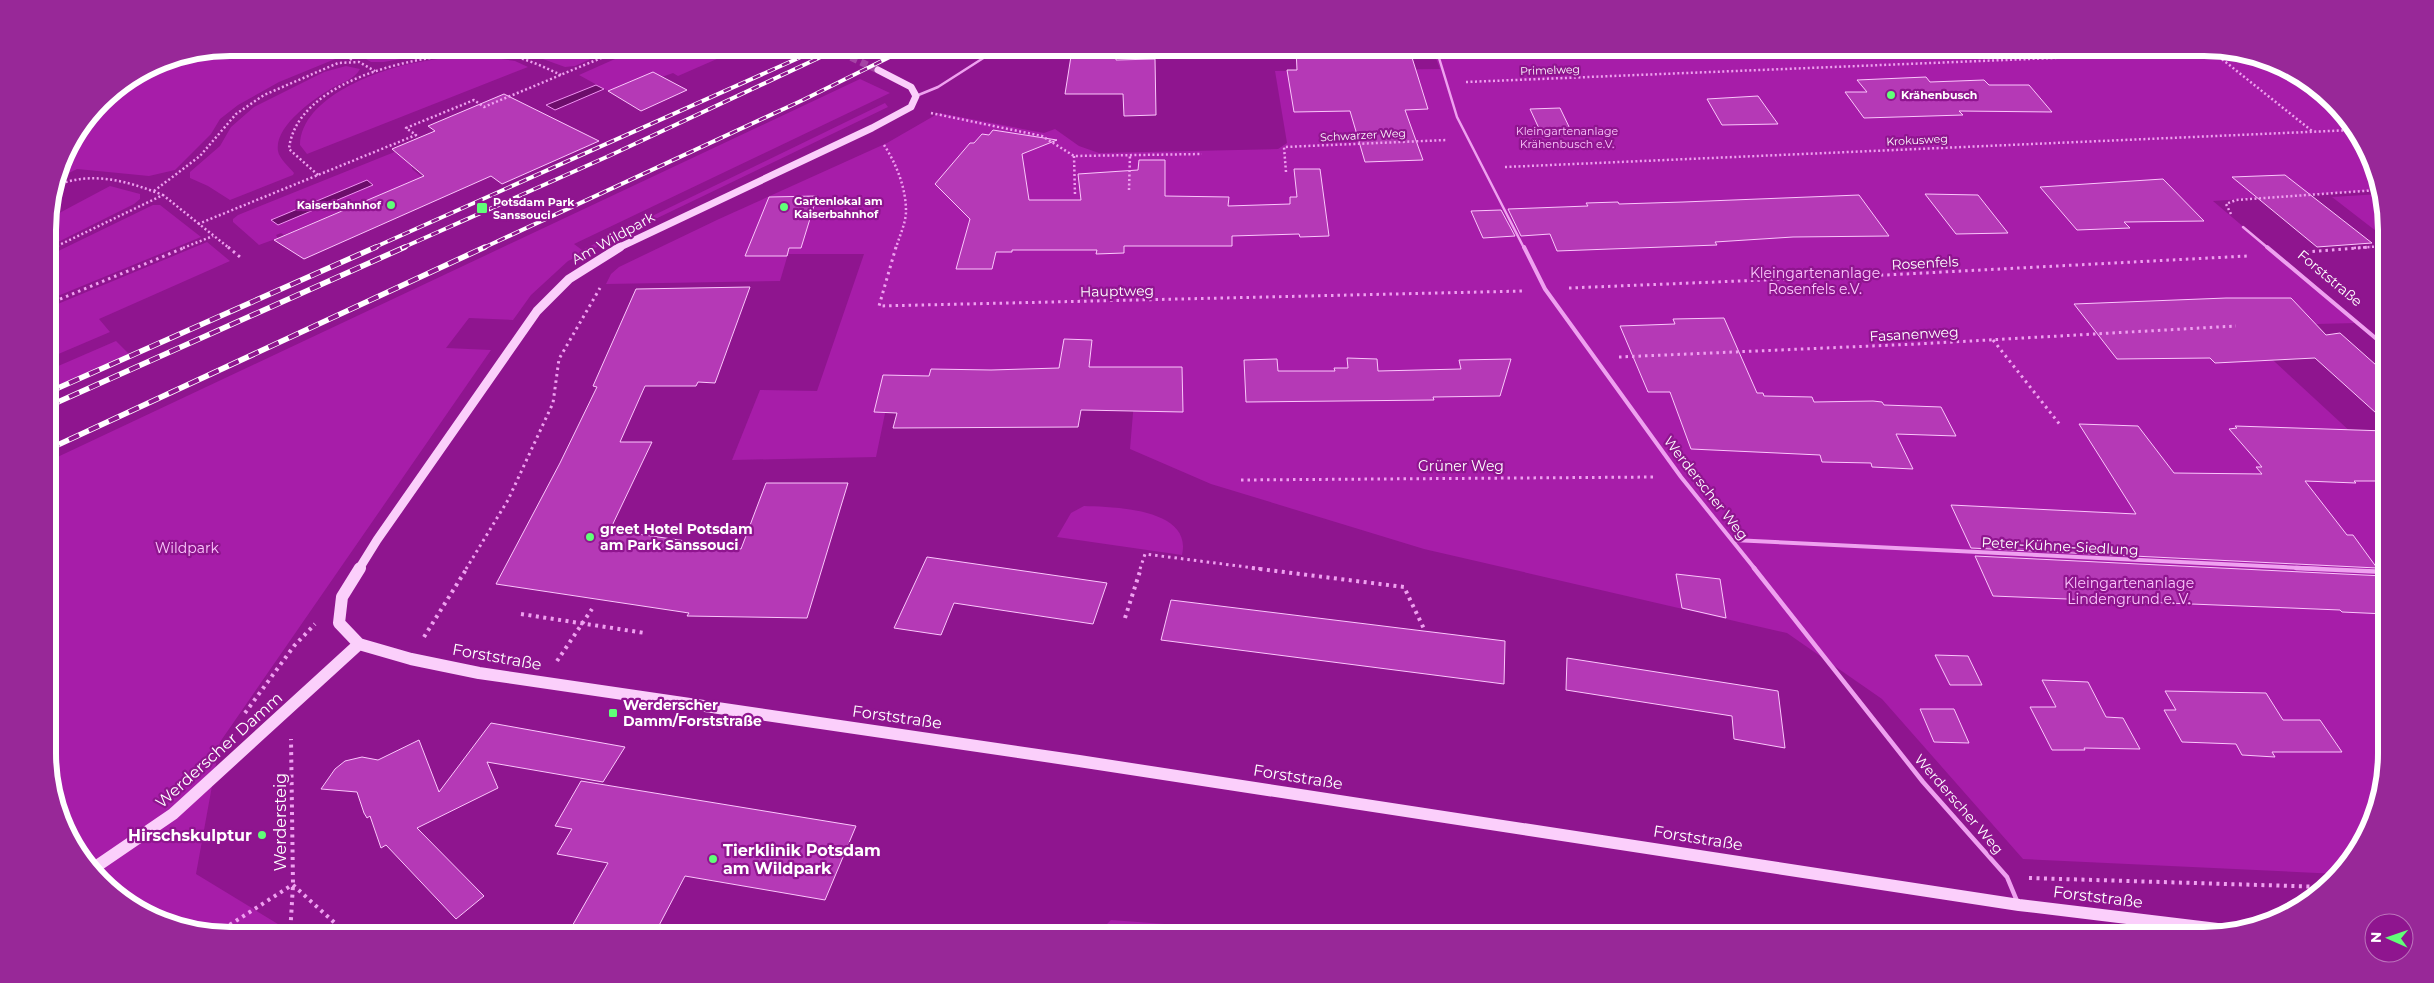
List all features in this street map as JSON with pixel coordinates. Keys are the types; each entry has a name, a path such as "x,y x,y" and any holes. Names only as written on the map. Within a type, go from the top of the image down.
{"street":[{"path":"878,70 911,87 916,96"},
{"name":"Am Wildpark","path":"359,644 339,623 342,597 377,540 537,311 568,279 594,261 629,242 872,128 911,107 916,96"},
{"name":"Forststraße","path":"359,644 411,659 479,673 1079,761 2019,905 2186,926"},
{"name":"Werderscher Damm","path":"98,865 174,814 359,644"}],"lane":[{"name":"Werderscher Weg","path":"1438,56 1457,117 1545,289 1593,358 1681,477 1733,540 1923,782 2006,877 2019,905"},
{"path":"916,96 938,86 986,57"},
{"name":"Forststraße","path":"2243,227 2378,340"},
{"name":"Peter-Kühne-Siedlung","path":"1733,540 2378,572"}],"path":[{"name":"Primelweg","path":"1446,83 2112,56"},
{"path":"350,61 354,57"},
{"path":"318,175 289,149 293,129 299,119 341,87 375,71 432,57"},
{"path":"511,57 526,59 561,75"},
{"path":"198,224 416,134 406,128 415,124 474,100 484,107 604,57"},
{"path":"2219,57 2312,131"},
{"path":"154,192 200,156 225,124 249,104 323,68 350,61 359,62 375,71"},
{"path":"936,115 1042,136 1074,156 1202,154"},
{"name":"Hauptweg","path":"872,128 894,160 904,194 906,212 879,306 1545,289"},
{"name":"Krokusweg","path":"1482,168 2346,130"},
{"name":"Schwarzer Weg","path":"1286,172 1284,147 1468,139"},
{"path":"1074,156 1075,195"},
{"path":"1129,190 1130,156"},
{"path":"63,183 81,177 92,176 133,182 163,195 240,257"},
{"path":"2226,204 2236,200 2373,190"},
{"path":"57,247 163,195"},
{"path":"57,300 213,236"},
{"name":"Rosenfels","path":"1545,289 1886,275 2276,254 2378,247"},
{"path":"411,659 508,500 553,403 559,359 609,273 594,261"},
{"name":"Fasanenweg","path":"1593,358 1992,340 2236,326"},
{"path":"1992,340 2061,426"},
{"name":"Grüner Weg","path":"1242,480 1681,477"},
{"path":"1125,618 1145,554 1404,587 1425,631"},
{"path":"241,718 294,646 342,597"},
{"path":"542,682 592,609"},
{"path":"521,614 645,633"},
{"name":"Werdersteig","path":"290,927 292,885 291,708"},
{"path":"2006,877 2315,887"},
{"path":"227,927 292,885 338,927"}],"green space":[{"path":"1435,56 2204,56 2226,58 2260,65 2291,80 2310,92 2327,107 2342,124 2354,143 2373,190 2213,201 2357,323 2236,326 2353,434 2378,467 2377,764 2369,809 2360,830 2342,859 2329,874 2023,859 1882,699 1787,633 1424,549 1211,484 1130,449 1135,389 890,389 876,457 732,460 760,390 817,391 864,254 788,254 780,281 606,284 611,274 619,267 719,219 887,143 939,113 1044,133 1055,129 1079,146 1099,153 1278,149 1287,143 1275,71 1440,69"},
{"path":"219,57 340,57 279,82 238,105 220,119 211,134 175,170 149,176 77,169 66,174 80,143 92,124 107,107 124,92 143,80 174,65"},
{"path":"367,57 412,57 384,62 371,62 366,59"},
{"path":"487,57 515,61 528,67 307,154 300,145 304,128 313,113 328,99 345,88 384,71 419,62"},
{"path":"537,57 595,57 575,66 565,67"},
{"path":"620,57 722,57 678,76 673,73 662,77 653,72 608,91 579,75"},
{"path":"346,66 360,69 351,78 332,88 306,106 282,132 278,142 278,151 294,173 293,175 230,200 208,186 190,178 190,172 220,146 231,127 254,107 324,72"},
{"name":"Wildpark","path":"860,79 890,93 574,244 582,250 885,103 888,107 568,261 531,295 513,320 469,318 446,348 491,350 220,742 196,874 283,927 208,925 174,918 153,909 116,884 99,867 74,830 65,809 56,753 57,457"},
{"path":"397,151 396,153 422,177 284,235 281,233 276,235 278,238 259,245 233,222 233,219 238,215"},
{"path":"110,186 140,194 140,199 134,204 57,243 57,214"},
{"path":"2374,194 2378,233 2332,197"},
{"path":"153,205 160,205 201,237 57,296 57,252"},
{"path":"207,242 230,261 99,319 110,332 57,355 57,304"},
{"path":"116,341 129,354 57,386 57,367"},
{"path":"1084,506 1113,507 1148,513 1163,519 1175,528 1182,539 1182,555 1057,537 1071,513"},
{"path":"1111,920 1198,927 1104,927"}],"shaded area":[{"path":"596,85 604,89 555,110 546,105"},
{"path":"367,180 373,185 278,225 271,220"}],"building":[{"path":"1296,56 1412,56 1428,109 1405,110 1423,160 1365,162 1350,111 1294,112 1287,70 1297,70"},
{"path":"1071,57 1116,57 1116,60 1155,59 1156,115 1124,116 1123,94 1065,94"},
{"path":"653,72 687,90 641,111 608,91"},
{"path":"1926,77 1930,82 1984,80 1989,85 2029,85 2052,112 1959,111 1963,115 1864,118 1845,92 1867,92 1857,80"},
{"name":"Kaiserbahnhof","path":"504,94 599,141 502,184 491,176 304,259 274,240 424,176 392,149 435,131 428,126"},
{"path":"1758,96 1778,124 1722,125 1707,99"},
{"path":"1560,108 1573,135 1542,135 1530,109"},
{"path":"993,130 1057,140 1022,154 1029,200 1081,200 1078,174 1138,170 1139,160 1165,160 1165,196 1229,197 1228,206 1290,204 1290,197 1297,197 1294,169 1320,169 1329,236 1300,237 1299,234 1232,236 1232,246 1124,246 1124,253 1096,254 1097,250 1012,250 1012,252 996,252 992,269 956,269 970,219 935,184 970,143 974,143 982,134 989,135"},
{"path":"2285,175 2372,243 2317,247 2232,177"},
{"path":"2163,179 2204,221 2124,222 2130,228 2077,230 2040,187"},
{"path":"1925,194 1978,195 2008,233 1956,234"},
{"path":"1859,195 1889,236 1793,237 1715,242 1717,245 1557,251 1550,234 1521,236 1508,209 1588,206 1586,203 1618,202 1619,204"},
{"path":"817,196 801,248 789,248 787,256 745,256 769,197"},
{"path":"1501,210 1515,236 1483,238 1471,211"},
{"path":"750,287 715,383 698,382 696,386 645,386 620,442 652,442 610,530 741,549 766,483 848,483 807,618 687,616 689,613 496,584 560,463 597,387 593,386 636,289"},
{"path":"2226,298 2291,298 2326,335 2340,333 2378,367 2378,415 2315,358 2215,363 2210,358 2117,359 2074,304"},
{"path":"1724,318 1757,393 1763,393 1764,396 1812,397 1814,402 1873,401 1882,402 1884,405 1941,407 1956,436 1896,434 1913,469 1872,467 1871,463 1822,462 1820,455 1691,449 1670,392 1648,392 1620,326 1675,324 1673,319"},
{"path":"1064,339 1092,340 1089,367 1182,367 1183,412 1081,410 1078,427 893,428 897,413 874,412 883,375 929,376 931,369 1059,368"},
{"path":"1347,358 1377,359 1378,371 1461,369 1459,360 1511,359 1500,396 1433,397 1434,400 1246,402 1244,360 1277,359 1278,371 1335,371 1334,368 1348,368"},
{"path":"2079,424 2138,426 2174,473 2262,474 2256,467 2262,467 2229,429 2237,428 2235,426 2378,431 2378,481 2354,481 2356,483 2305,481 2347,535 2353,535 2377,568 1971,548 1951,505 2136,514"},
{"path":"1975,556 2378,576 2378,614 2342,612 2340,610 1993,596"},
{"path":"927,557 1107,583 1093,624 954,603 941,635 894,628"},
{"path":"1676,574 1720,579 1726,618 1682,608"},
{"path":"1171,600 1505,641 1504,684 1161,640"},
{"path":"1935,655 1968,656 1982,685 1950,685"},
{"path":"1567,658 1778,691 1785,748 1734,739 1732,716 1566,690"},
{"path":"2042,680 2088,682 2106,717 2123,718 2140,749 2084,748 2085,750 2052,750 2030,707 2056,707"},
{"path":"2165,691 2266,693 2283,720 2320,720 2342,752 2272,752 2275,757 2242,755 2236,744 2182,742 2164,710 2176,710"},
{"path":"1920,709 1954,709 1969,743 1934,742"},
{"path":"491,723 625,747 603,782 487,762 498,788 417,828 484,896 456,919 386,845 381,848 370,816 367,818 364,813 357,792 321,789 335,769 345,761 362,757 378,760 419,740 439,792"},
{"name":"Tierklinik Potsdam am Wildpark","path":"581,781 856,826 825,900 685,876 658,927 572,927 608,863 557,854 572,829 555,826"}],"tunnel":[{"path":"850,57 878,70"}],"railway":[{"path":"373,248 801,57"},
{"path":"402,248 611,155 821,57"},
{"path":"483,248 803,100 891,57"},
{"path":"57,389 376,247"},
{"path":"57,403 405,247"},
{"path":"57,445 485,247"}],"place":[{"name":"Krähenbusch","path":"1891,95"},
{"name":"Kaiserbahnhof","path":"391,205"},
{"name":"Gartenlokal am Kaiserbahnhof","path":"784,207"},
{"name":"Potsdam Park Sanssouci","path":"482,208"},
{"name":"greet Hotel Potsdam am Park Sanssouci","path":"590,537"},
{"name":"Werderscher Damm/Forststraße","path":"613,713"},
{"name":"Hirschskulptur","path":"262,835"},
{"name":"Tierklinik Potsdam am Wildpark","path":"713,859"}],"park label":[{"name":"Kleingartenanlage Krähenbusch e.V.","path":"1567,137"},
{"name":"Kleingartenanlage Rosenfels e.V.","path":"1815,282"},
{"name":"Kleingartenanlage Lindengrund e. V.","path":"2129,592"}]}
